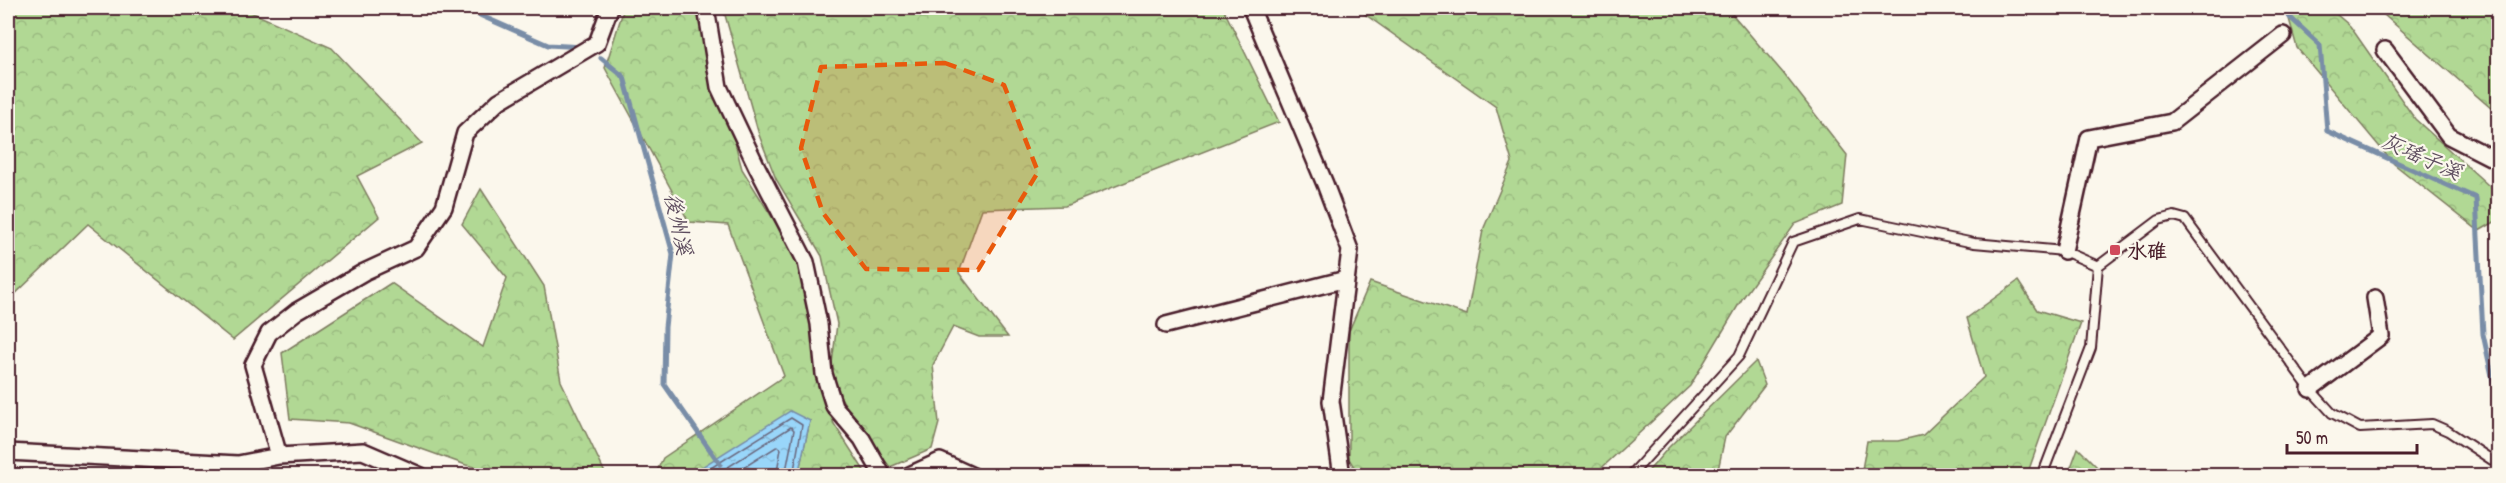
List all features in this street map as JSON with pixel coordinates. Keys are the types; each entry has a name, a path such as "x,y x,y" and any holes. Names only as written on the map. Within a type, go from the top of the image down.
{"street":[{"path":"279,456 253,364 269,333 297,311 325,294 364,272 416,248 444,207 465,133 499,101 597,43 610,8"},
{"path":"706,8 719,87 806,262 819,324 824,374 834,406 862,440 883,476"},
{"path":"1251,8 1325,184 1350,250 1330,401 1342,476"},
{"path":"2064,251 2089,138 2172,122 2283,35"},
{"path":"2385,50 2449,136 2499,161"},
{"path":"1167,325 1346,279"},
{"path":"2310,389 2381,336 2375,298"},
{"path":"8,452 238,464 279,456 363,451 421,476"},
{"path":"907,476 940,461 973,476"}],"lane":[{"path":"2042,476 2091,348 2098,266 2159,220 2174,216 2186,219 2310,389 2332,413 2360,428 2432,424 2448,431 2499,464"},
{"path":"1630,476 1739,356 1793,242 1860,219 1974,243 2064,251 2098,266"}],"highlighted area":[{"path":"945,63 1004,85 1038,172 978,270 866,269 823,213 801,148 821,67"}],"green space":[{"path":"8,8 242,8 332,48 422,143 357,176 379,217 233,340 88,224 8,301"},
{"path":"624,8 699,8 742,169 797,257 811,320 817,375 834,424 867,475 798,475 810,421 698,470 699,475 655,475 663,458 784,376 728,225 689,222 605,68"},
{"path":"723,8 1223,8 1279,122 1065,206 982,209 959,273 1008,337 979,337 953,327 933,365 939,423 932,449 890,467 854,420 830,379 837,324 822,256 776,179 759,135"},
{"path":"1356,8 1727,8 1783,73 1847,155 1842,205 1795,224 1742,299 1690,386 1594,475 1359,475 1349,459 1349,331 1370,282 1467,315 1483,230 1512,162 1496,107"},
{"path":"2280,8 2329,8 2350,26 2415,119 2498,194 2498,220 2479,231 2394,164 2297,48 2288,15"},
{"path":"2376,8 2498,8 2498,110 2492,109"},
{"path":"481,189 544,286 561,381 606,475 512,475 466,465 349,423 290,419 282,353 391,283 483,347 507,278 462,224"},
{"path":"2018,281 2037,310 2081,323 2027,475 1861,475 1867,441 1898,441 1923,435 1984,377 1967,318"},
{"path":"1756,361 1765,385 1725,437 1717,475 1645,475 1668,448"},
{"path":"2078,448 2105,475 2068,475"}],"water":[{"path":"790,411 810,421 798,475 699,475 697,470"}],"waterway":[{"name":"後州溪","path":"469,8 475,13 548,45 584,47"},
{"name":"灰瑤子溪","path":"2280,8 2320,45 2327,131 2476,198 2483,334 2498,404"},
{"name":"後州溪","path":"601,58 624,77 673,254 665,327 664,384 720,464"}],"place":[{"name":"水碓","path":"2115,250"}]}
